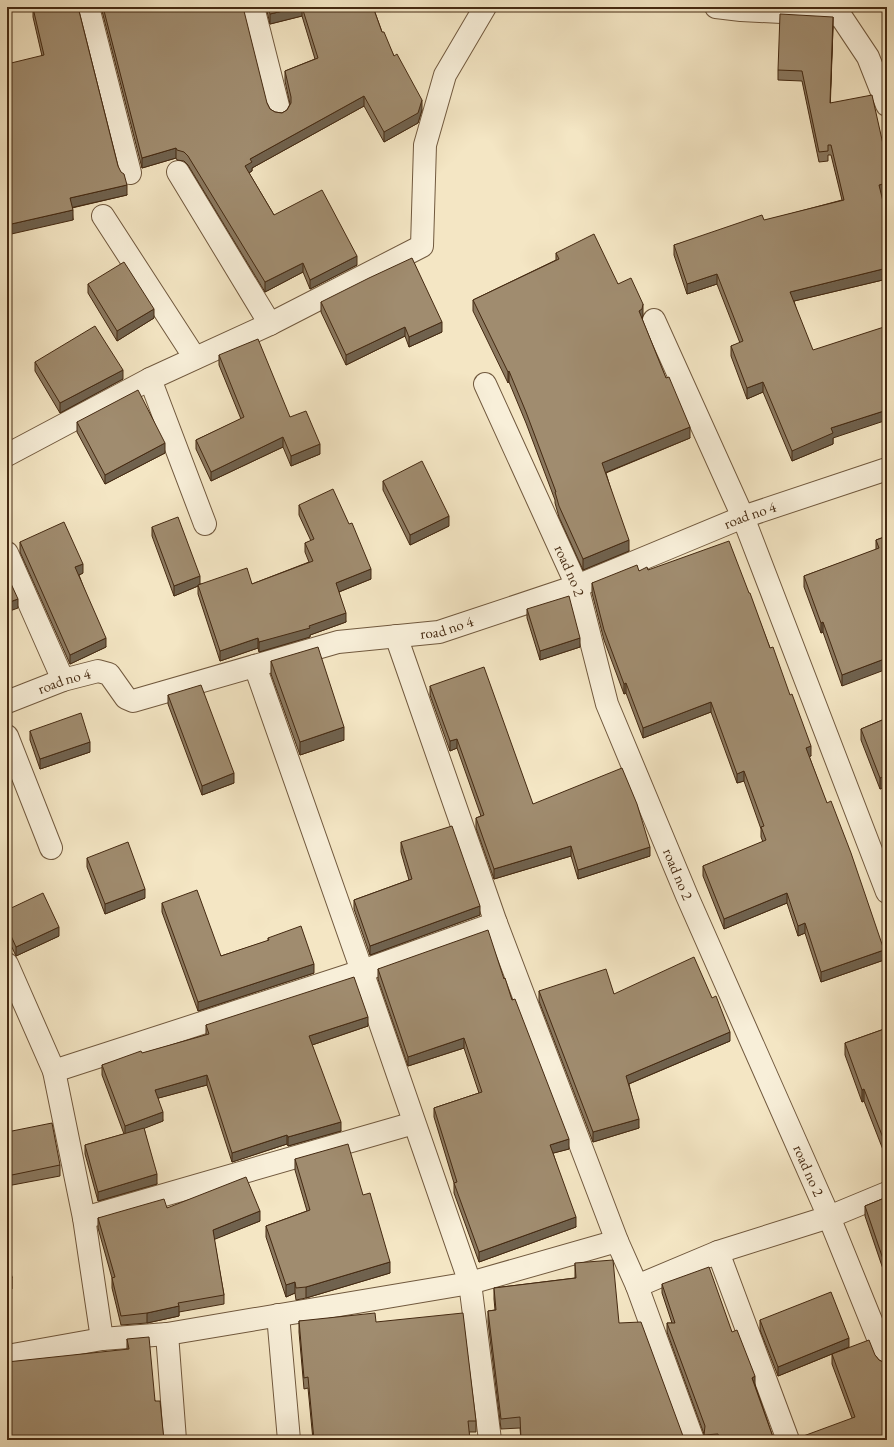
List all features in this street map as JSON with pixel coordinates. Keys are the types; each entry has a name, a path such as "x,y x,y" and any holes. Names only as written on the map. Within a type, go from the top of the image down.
{"street":[{"path":"88,7 130,173"},
{"path":"253,7 279,110"},
{"path":"7,455 150,379 270,324 422,246 425,144 445,75 485,7"},
{"path":"716,7 840,11 868,57 887,105"},
{"path":"178,172 270,324"},
{"path":"103,216 195,358"},
{"path":"654,320 743,517 887,892"},
{"path":"150,379 205,524"},
{"name":"road no 2","path":"485,384 577,586 607,704 687,896 829,1217 887,1360"},
{"name":"road no 4","path":"7,702 63,680 98,670 109,674 126,698 133,701 338,642 439,632 577,586 743,517 887,469"},
{"path":"7,553 63,680"},
{"path":"396,636 496,923 617,1241 637,1286 693,1440"},
{"path":"255,666 470,1283 490,1440"},
{"path":"7,736 50,848"},
{"path":"54,1071 362,971 496,923"},
{"path":"7,964 54,1071 84,1218 102,1339"},
{"path":"84,1218 414,1123"},
{"path":"637,1286 718,1252 829,1217 887,1193"},
{"path":"7,1356 102,1339 167,1334 470,1283 617,1241"},
{"path":"718,1252 788,1440"},
{"path":"278,1315 289,1440"},
{"path":"167,1334 175,1440"}],"building":[{"path":"78,7 118,166 124,174 127,185 70,198 73,210 7,225 7,64 44,55 33,8"},
{"path":"103,7 243,7 267,103 270,109 275,112 282,113 287,110 291,103 285,71 318,58 302,7 373,7 382,32 384,32 394,56 397,54 422,100 418,113 384,132 364,96 250,159 252,162 245,166 274,215 322,190 357,256 310,280 303,263 265,282 188,156 176,148 142,158"},
{"path":"268,7 300,7 270,14"},
{"path":"884,7 887,7 887,60"},
{"path":"780,14 833,17 830,103 872,95 887,162 887,183 879,185 887,218 887,268 790,292 813,350 887,326 887,410 831,428 833,433 792,451 763,382 747,388 731,346 743,341 717,274 687,284 674,245 762,215 764,220 844,200 831,145 828,145 828,151 819,152 802,71 778,70"},
{"path":"594,234 618,284 631,278 643,304 642,309 639,311 666,378 669,377 690,427 602,463 629,540 583,559 559,506 556,492 509,371 508,372 473,300 559,259 556,253"},
{"path":"412,258 442,322 409,337 405,327 346,355 321,302"},
{"path":"124,262 154,309 117,331 88,284"},
{"path":"95,326 123,370 60,403 35,362"},
{"path":"258,339 290,417 306,411 320,444 291,456 283,437 211,472 196,440 244,417 219,355"},
{"path":"138,390 165,443 105,475 77,422"},
{"path":"422,461 449,516 410,535 383,481"},
{"path":"333,489 349,524 352,523 371,569 336,583 346,613 309,626 310,628 259,642 258,638 220,651 198,585 247,568 252,584 313,561 305,543 314,539 299,505"},
{"path":"178,517 200,576 174,586 152,527"},
{"path":"64,522 83,564 75,567 106,638 70,655 20,542"},
{"path":"887,536 887,658 842,675 823,622 821,623 804,576 879,548 876,540"},
{"path":"729,541 770,648 773,647 790,695 792,694 811,746 806,748 827,803 831,801 851,853 884,950 821,972 805,923 798,926 787,893 724,919 703,866 766,840 761,827 764,826 744,771 737,774 711,702 643,728 626,683 624,684 604,630 592,583 637,565 639,571 647,567 648,570"},
{"path":"7,575 18,599 7,603"},
{"path":"569,596 580,638 540,651 527,609"},
{"path":"318,647 344,727 300,742 271,661"},
{"path":"484,667 533,804 622,768 637,804 650,847 578,870 571,846 494,869 476,818 484,815 457,739 450,741 430,686"},
{"path":"201,685 234,773 202,786 168,695"},
{"path":"81,713 90,742 40,759 30,731"},
{"path":"887,718 887,775 880,778 861,729"},
{"path":"452,826 480,906 370,946 354,900 412,879 401,842"},
{"path":"128,842 145,889 105,904 87,858"},
{"path":"197,890 221,956 269,940 268,938 301,926 314,964 198,1002 162,903"},
{"path":"43,893 59,927 16,947 7,927 7,910"},
{"path":"488,930 512,1000 515,999 569,1139 550,1145 576,1217 479,1252 454,1183 457,1182 434,1108 482,1092 464,1038 408,1057 378,969"},
{"path":"694,957 712,998 716,996 730,1032 626,1076 639,1119 593,1132 539,991 606,969 614,994"},
{"path":"354,977 368,1017 309,1036 341,1122 288,1137 287,1135 232,1153 207,1075 155,1090 163,1112 125,1126 102,1065 141,1051 142,1053 209,1034 206,1025"},
{"path":"887,1028 887,1148 864,1089 862,1090 845,1043"},
{"path":"52,1123 60,1165 7,1176 7,1132"},
{"path":"144,1128 157,1174 98,1192 85,1145"},
{"path":"348,1144 363,1195 370,1193 390,1262 306,1287 296,1288 295,1282 286,1285 266,1226 310,1210 295,1159"},
{"path":"246,1177 260,1211 213,1230 224,1295 178,1303 179,1306 147,1313 121,1316 112,1278 115,1277 98,1218 164,1199 167,1208"},
{"path":"887,1197 887,1266 885,1259 883,1259 865,1206"},
{"path":"7,1250 12,1278 7,1279"},
{"path":"613,1260 619,1323 641,1322 683,1436 638,1440 521,1440 520,1417 501,1419 488,1311 496,1310 494,1288 576,1278 575,1263"},
{"path":"709,1267 732,1332 737,1330 755,1376 752,1378 774,1440 720,1440 718,1434 704,1435 705,1426 667,1323 675,1323 662,1284"},
{"path":"831,1292 849,1338 778,1367 760,1320"},
{"path":"375,1313 376,1322 463,1313 476,1421 468,1421 470,1440 314,1440 308,1377 304,1378 299,1321"},
{"path":"149,1337 155,1401 160,1401 164,1440 7,1440 7,1362 129,1349 127,1339"},
{"path":"869,1340 875,1355 879,1360 887,1363 887,1440 795,1440 855,1417 832,1354"}]}
